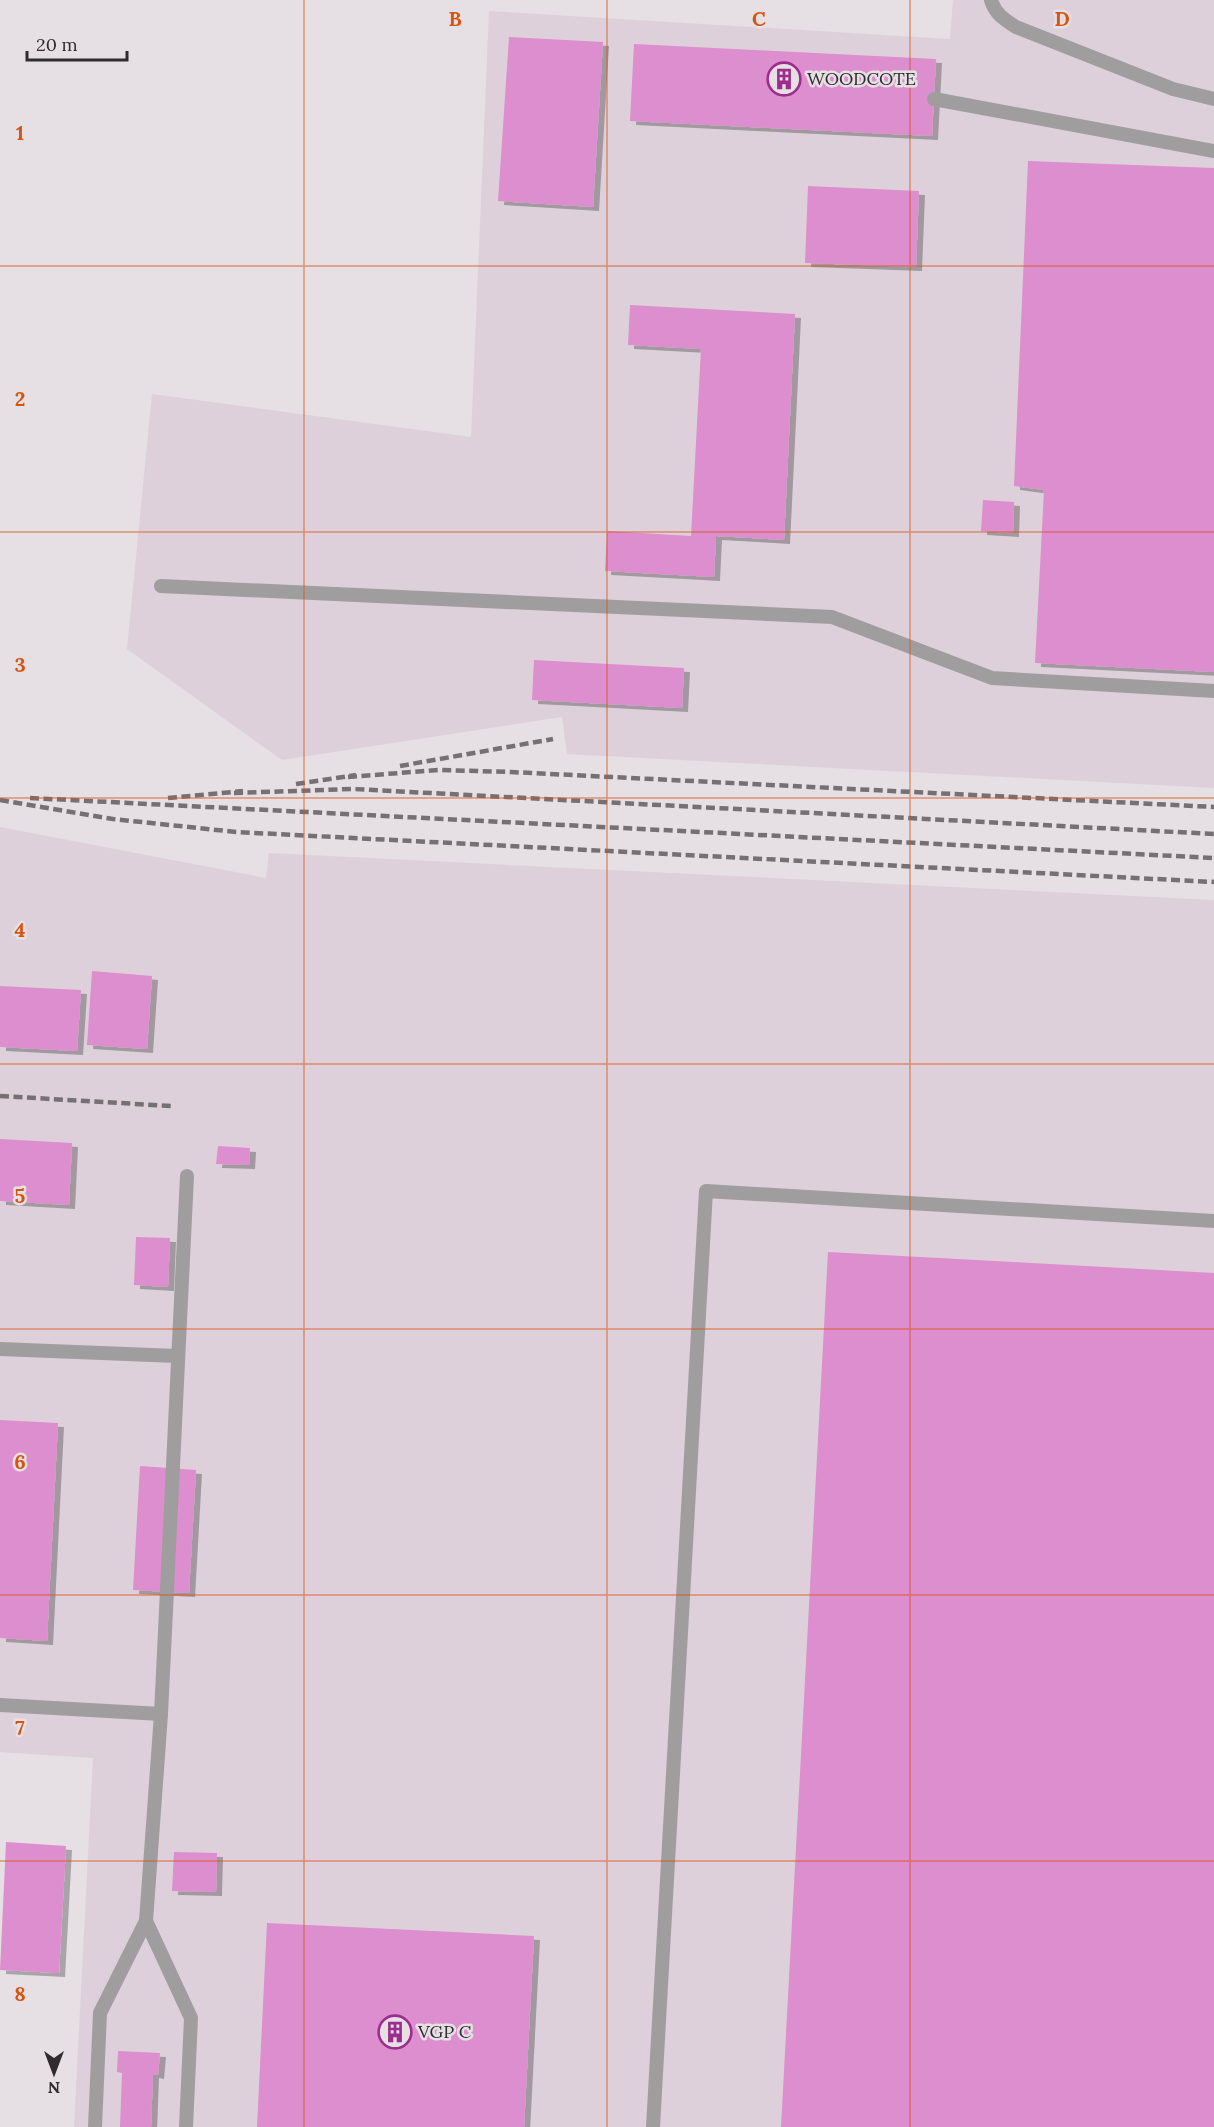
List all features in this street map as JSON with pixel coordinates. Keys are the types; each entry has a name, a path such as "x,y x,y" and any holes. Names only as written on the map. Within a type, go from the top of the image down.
{"lane":[{"path":"992,0 993,7 1003,20 1016,27 1173,89 1214,99"},
{"path":"934,99 1214,151"},
{"path":"161,586 832,617 992,678 1214,691"},
{"path":"95,2127 100,2013 146,1921 161,1714 177,1356 188,1176"},
{"path":"653,2127 706,1191 1214,1221"},
{"path":"0,1349 177,1356"},
{"path":"0,1705 161,1714"},
{"path":"146,1921 191,2018 186,2127"}],"shaded area":[{"path":"953,0 1214,0 1214,788 567,754 562,717 282,760 127,649 152,394 471,437 489,11 950,39"},
{"path":"0,827 266,878 269,853 1214,900 1214,2127 74,2127 93,1758 0,1752"}],"building":[{"path":"509,37 603,42 593,207 498,201"},
{"name":"WOODCOTE","path":"634,44 936,59 932,136 630,121"},
{"path":"1028,161 1214,168 1214,672 1035,663 1044,490 1014,486"},
{"path":"808,186 919,191 916,267 805,263"},
{"path":"630,305 795,314 784,540 716,536 714,577 605,571 607,531 691,536 701,349 628,345"},
{"path":"983,500 1014,502 1013,533 981,531"},
{"path":"534,660 684,668 682,708 532,700"},
{"path":"92,971 152,976 147,1049 87,1045"},
{"path":"0,986 81,990 77,1051 0,1047"},
{"path":"0,1139 72,1143 69,1205 0,1201"},
{"path":"218,1146 250,1148 249,1165 216,1164"},
{"path":"136,1237 170,1238 168,1287 134,1285"},
{"path":"828,1252 1214,1273 1214,2127 781,2127"},
{"path":"0,1420 58,1423 47,1641 0,1638"},
{"path":"140,1466 196,1470 189,1593 133,1590"},
{"path":"6,1842 66,1846 59,1973 0,1970"},
{"path":"174,1852 217,1853 216,1892 172,1891"},
{"name":"VGP C","path":"267,1923 534,1936 524,2127 257,2127"},
{"path":"118,2051 160,2053 158,2075 153,2074 151,2127 120,2127 122,2073 117,2072"}],"railway":[{"path":"400,766 553,739"},
{"path":"348,777 438,770 511,772 1214,807"},
{"path":"296,784 356,775"},
{"path":"234,793 353,789 1214,834"},
{"path":"168,798 243,791"},
{"path":"30,798 1214,858"},
{"path":"0,800 113,819 236,832 1214,882"},
{"path":"0,1096 171,1106"}],"place":[{"name":"WOODCOTE","path":"784,79"},
{"name":"VGP C","path":"395,2032"}]}
